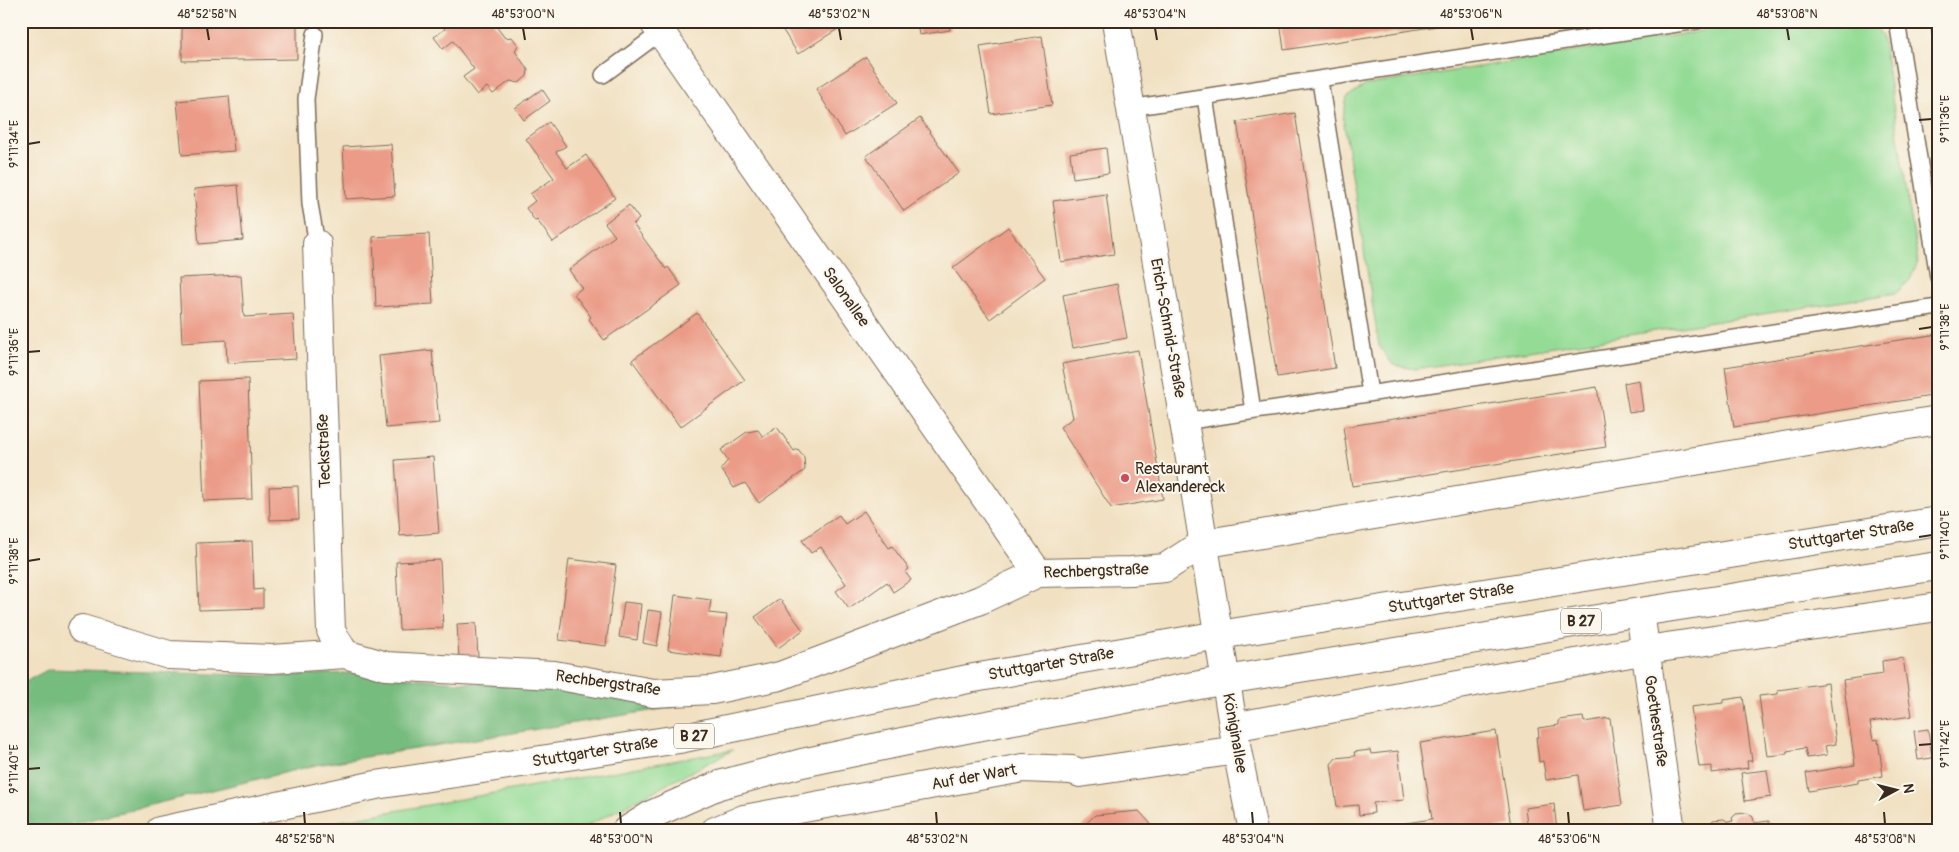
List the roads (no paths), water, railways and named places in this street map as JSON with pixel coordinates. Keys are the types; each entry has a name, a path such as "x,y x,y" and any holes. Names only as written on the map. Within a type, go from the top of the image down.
{"main road":[{"name":"Erich-Schmid-Straße","path":"1116,21 1184,422 1202,544 1219,636"},
{"name":"Salonallee","path":"657,26 1038,572"},
{"name":"Teckstraße","path":"317,244 331,631 345,654"},
{"path":"1202,544 1938,420"},
{"name":"Stuttgarter Straße","path":"164,830 376,785 680,739 968,679 1219,636 1938,522"},
{"name":"Rechbergstraße","path":"82,629 169,655 272,659 345,654 386,666 554,675 653,692 712,690 780,676 980,600 1038,572 1131,571 1165,568 1202,544"},
{"name":"B 27","path":"626,831 653,814 719,785 802,763 945,733 1226,680 1640,612 1938,566"},
{"path":"1235,739 1646,650 1938,606"},
{"name":"Goethestraße","path":"1640,612 1671,831"},
{"name":"Königinallee","path":"1219,636 1235,739 1253,831"},
{"name":"Auf der Wart","path":"715,831 744,819 774,823 1023,768 1072,770 1080,773 1235,739"}],"lane":[{"path":"1130,108 1320,81 1697,21"},
{"path":"1897,21 1938,277"},
{"path":"603,75 657,26"},
{"path":"315,34 306,99 310,204 317,244"},
{"path":"1320,81 1370,393"},
{"path":"1205,97 1253,412"},
{"path":"1184,422 1938,306"}],"place":[{"name":"Restaurant Alexandereck","path":"1125,478"}]}
